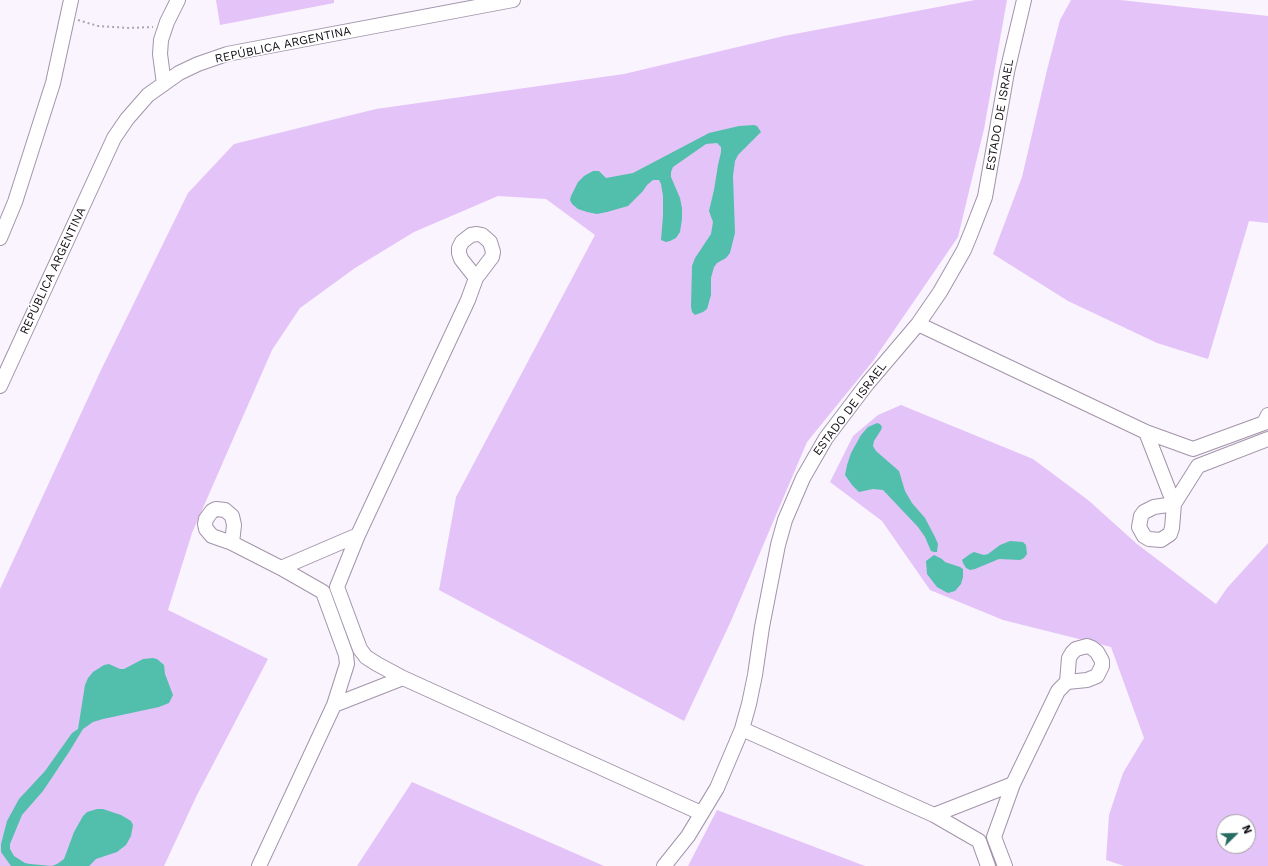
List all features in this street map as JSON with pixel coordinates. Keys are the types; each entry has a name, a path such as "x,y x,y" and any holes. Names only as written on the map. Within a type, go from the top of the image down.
{"street":[{"path":"0,238 15,202 53,83 71,0"},
{"path":"164,84 160,54 161,40 167,22 178,0"},
{"name":"REPÚBLICA ARGENTINA","path":"0,386 114,138 127,119 148,95 179,73 227,54 513,0"},
{"name":"ESTADO DE ISRAEL","path":"664,866 688,836 717,788 742,729 755,675 762,627 778,544 785,520 795,497 815,456 826,438 867,384 918,324 940,292 964,250 985,197 1007,72 1024,0"},
{"path":"476,278 468,300 358,535 337,587 360,649 366,657 403,678 702,813"},
{"path":"918,324 1146,432 1193,449 1267,424"},
{"path":"1146,432 1174,504 1198,466 1268,439"},
{"path":"1193,449 1198,466"},
{"path":"281,568 358,535"},
{"path":"232,543 281,568 323,592 346,655 347,664 334,705 259,866"},
{"path":"323,592 337,587"},
{"path":"346,655 360,649"},
{"path":"334,705 403,678"},
{"path":"1005,866 994,837 1013,784 1058,691 1066,682"},
{"path":"742,729 934,815 979,841 988,866"},
{"path":"934,815 1013,784"},
{"path":"979,841 994,837"}],"path":[{"path":"68,17 98,26 128,28 158,27"}],"shaded area":[{"path":"216,0 334,0 334,3 220,25"},
{"path":"975,0 1007,0 984,129 958,237 873,361 807,442 731,621 684,721 439,590 456,497 595,235 546,199 498,196 414,232 355,268 300,308 272,350 192,533 168,610 268,659 197,795 164,866 0,866 0,589 101,370 188,193 234,144 376,109 624,74 784,36"},
{"path":"1071,0 1120,0 1268,16 1268,223 1249,221 1208,359 1157,343 1068,301 993,254 1022,177 1060,20"},
{"path":"739,126 757,126 761,132 738,155 735,161 733,176 735,233 730,253 714,267 711,278 711,295 707,309 695,315 692,312 691,307 692,266 695,258 711,234 713,222 709,211 721,152 721,147 717,143 706,144 673,167 671,177 680,198 682,219 680,232 676,238 670,241 666,242 661,240 663,196 659,180 653,180 647,185 628,206 597,214 578,209 572,204 570,200 571,196 578,182 584,176 593,171 599,171 606,178 633,173 709,133"},
{"path":"901,405 1033,459 1088,500 1137,544 1216,604 1227,588 1268,543 1268,866 1124,866 1106,860 1109,815 1123,773 1144,738 1111,647 1003,620 930,590 882,521 830,482 853,436 878,415"},
{"path":"877,423 882,427 874,441 873,446 876,451 899,471 905,491 912,503 925,518 935,537 938,544 937,552 931,551 925,537 918,527 883,490 873,489 859,492 845,475 851,453 861,435 868,427"},
{"path":"1010,541 1023,542 1026,545 1027,554 1024,558 1020,560 999,559 970,570 966,568 963,563 962,560 974,552 984,555 988,554 1000,545"},
{"path":"934,555 945,562 963,569 961,584 955,591 948,593 937,587 927,574 926,561"},
{"path":"143,659 157,659 164,665 165,674 173,695 169,703 159,707 93,722 83,729 43,791 22,815 10,844 10,849 14,856 25,863 52,866 11,866 1,852 1,844 7,821 19,799 45,771 72,733 78,729 85,685 93,672 104,665 109,664 120,669 124,669"},
{"path":"412,782 604,866 357,866"},
{"path":"103,809 121,815 131,821 133,825 131,836 126,845 117,852 96,859 89,866 52,866 64,859 74,832 87,812"},
{"path":"717,810 865,866 688,866"}]}
